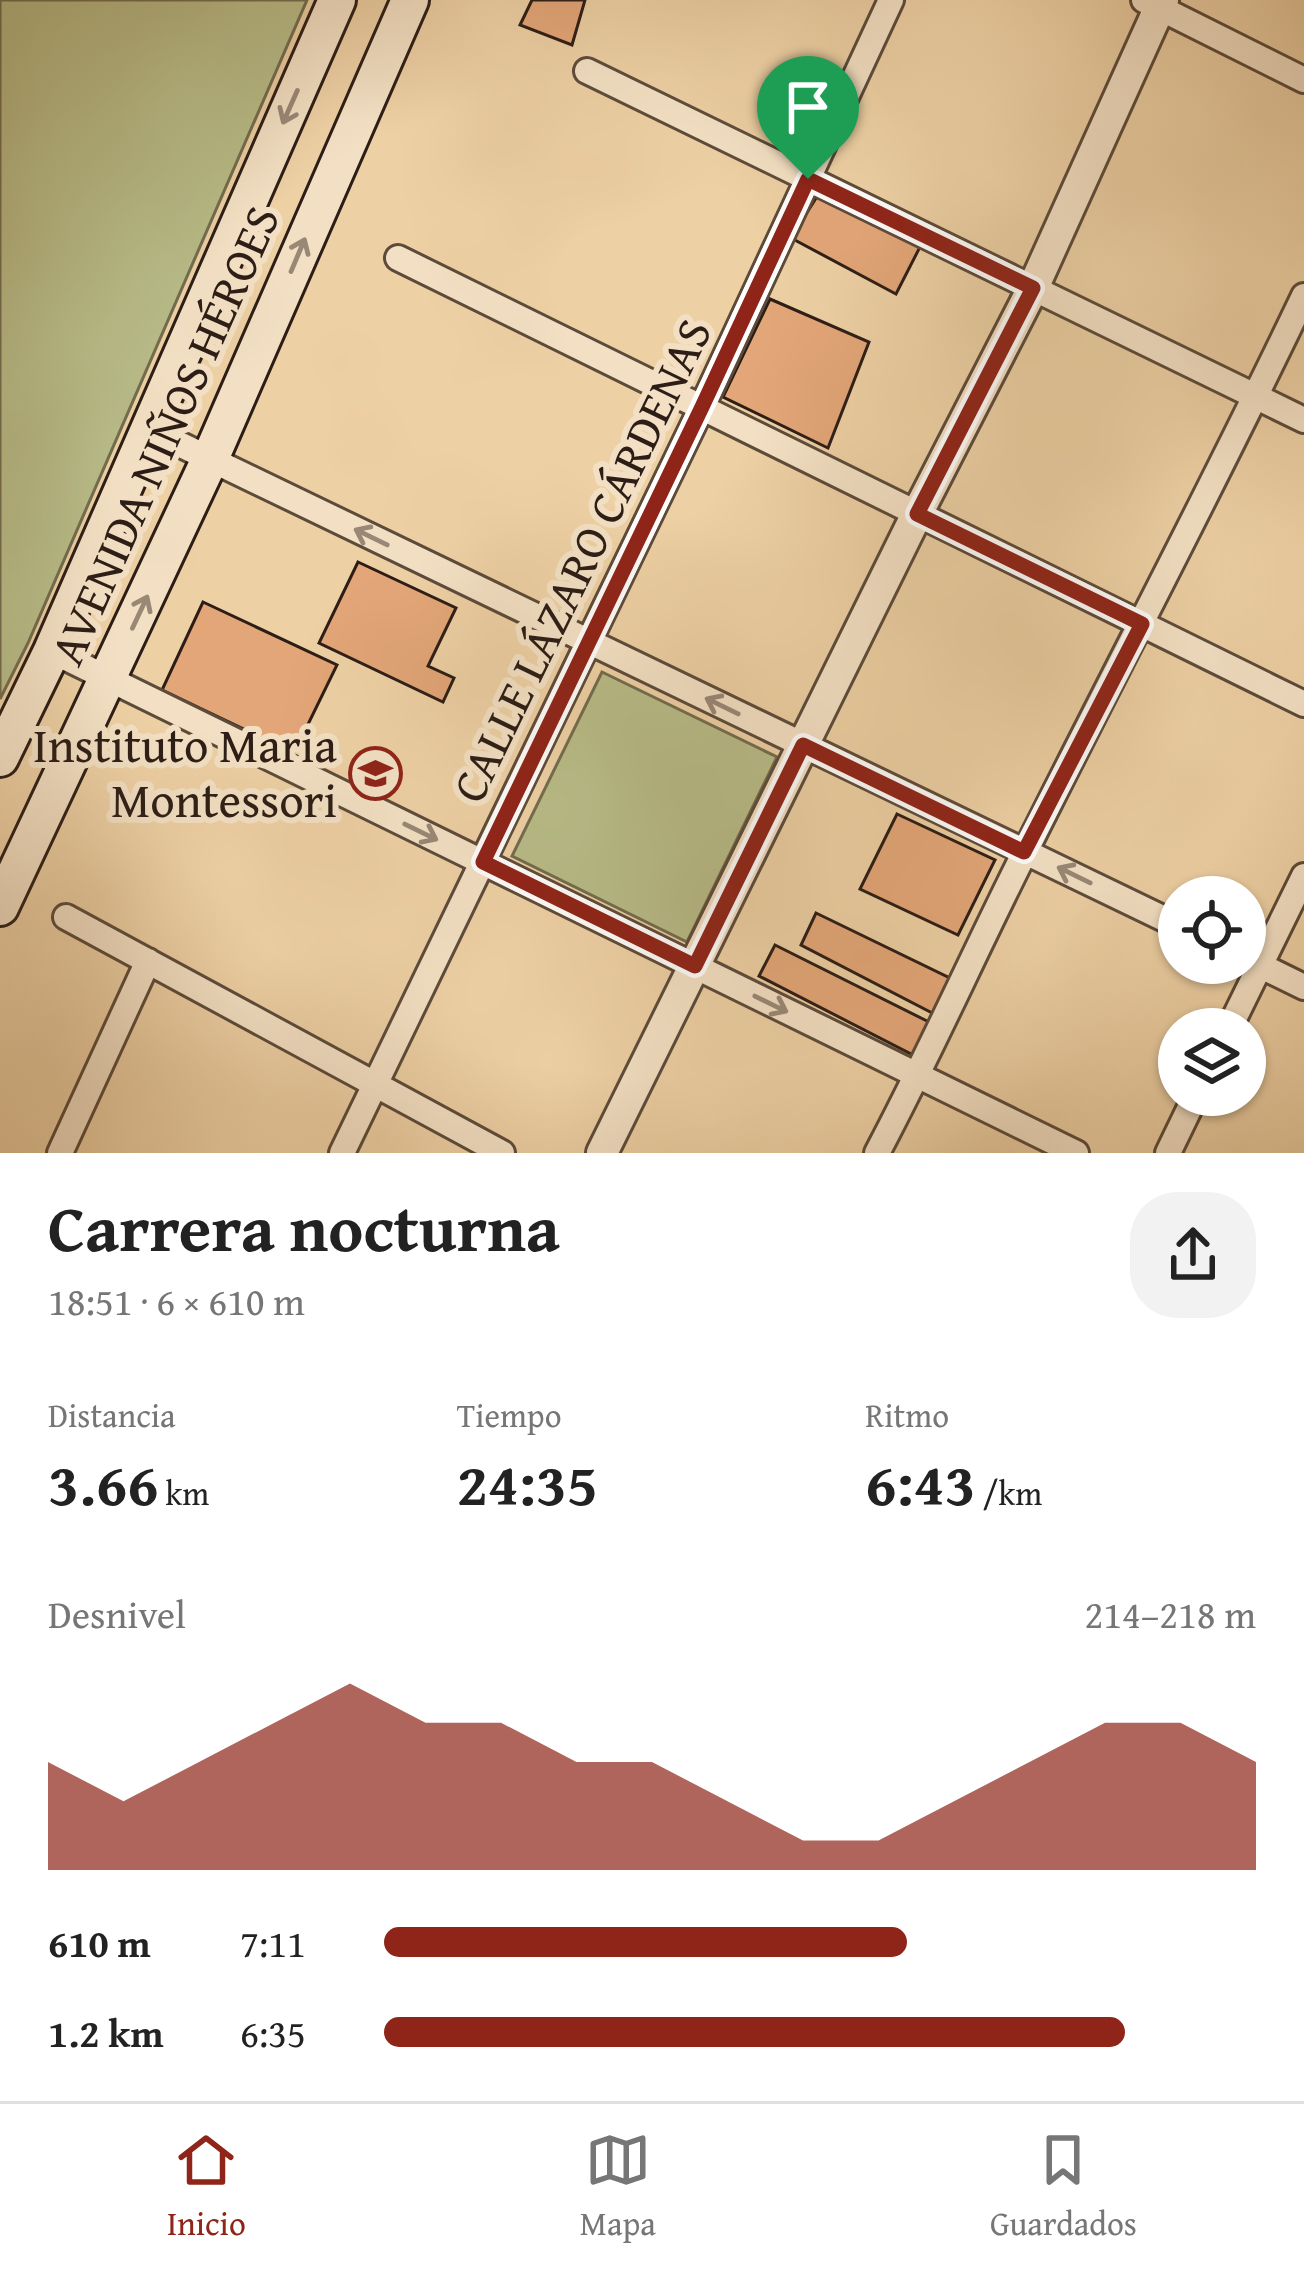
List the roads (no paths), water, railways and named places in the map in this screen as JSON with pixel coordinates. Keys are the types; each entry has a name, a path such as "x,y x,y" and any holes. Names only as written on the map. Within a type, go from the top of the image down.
{"main road":[{"name":"AVENIDA NIÑOS HÉROES","path":"0,758 52,651 337,0"},
{"name":"AVENIDA NIÑOS HÉROES","path":"0,907 210,459 410,0"}],"street":[{"name":"CALLE LÁZARO CÁRDENAS","path":"342,1153 702,407 891,0"},
{"path":"602,1153 1033,288 1156,3 1304,80"},
{"path":"586,71 1304,420"},
{"path":"398,259 1304,704"},
{"path":"877,1153 1304,296"},
{"path":"148,429 1158,916"},
{"path":"52,651 1076,1153"},
{"path":"1266,939 1304,875"},
{"path":"66,916 502,1153"},
{"path":"60,1153 148,961"},
{"path":"1266,968 1304,986"},
{"path":"1168,1153 1186,1116"}],"place":[{"name":"Instituto Maria Montessori","path":"376,773"}]}
